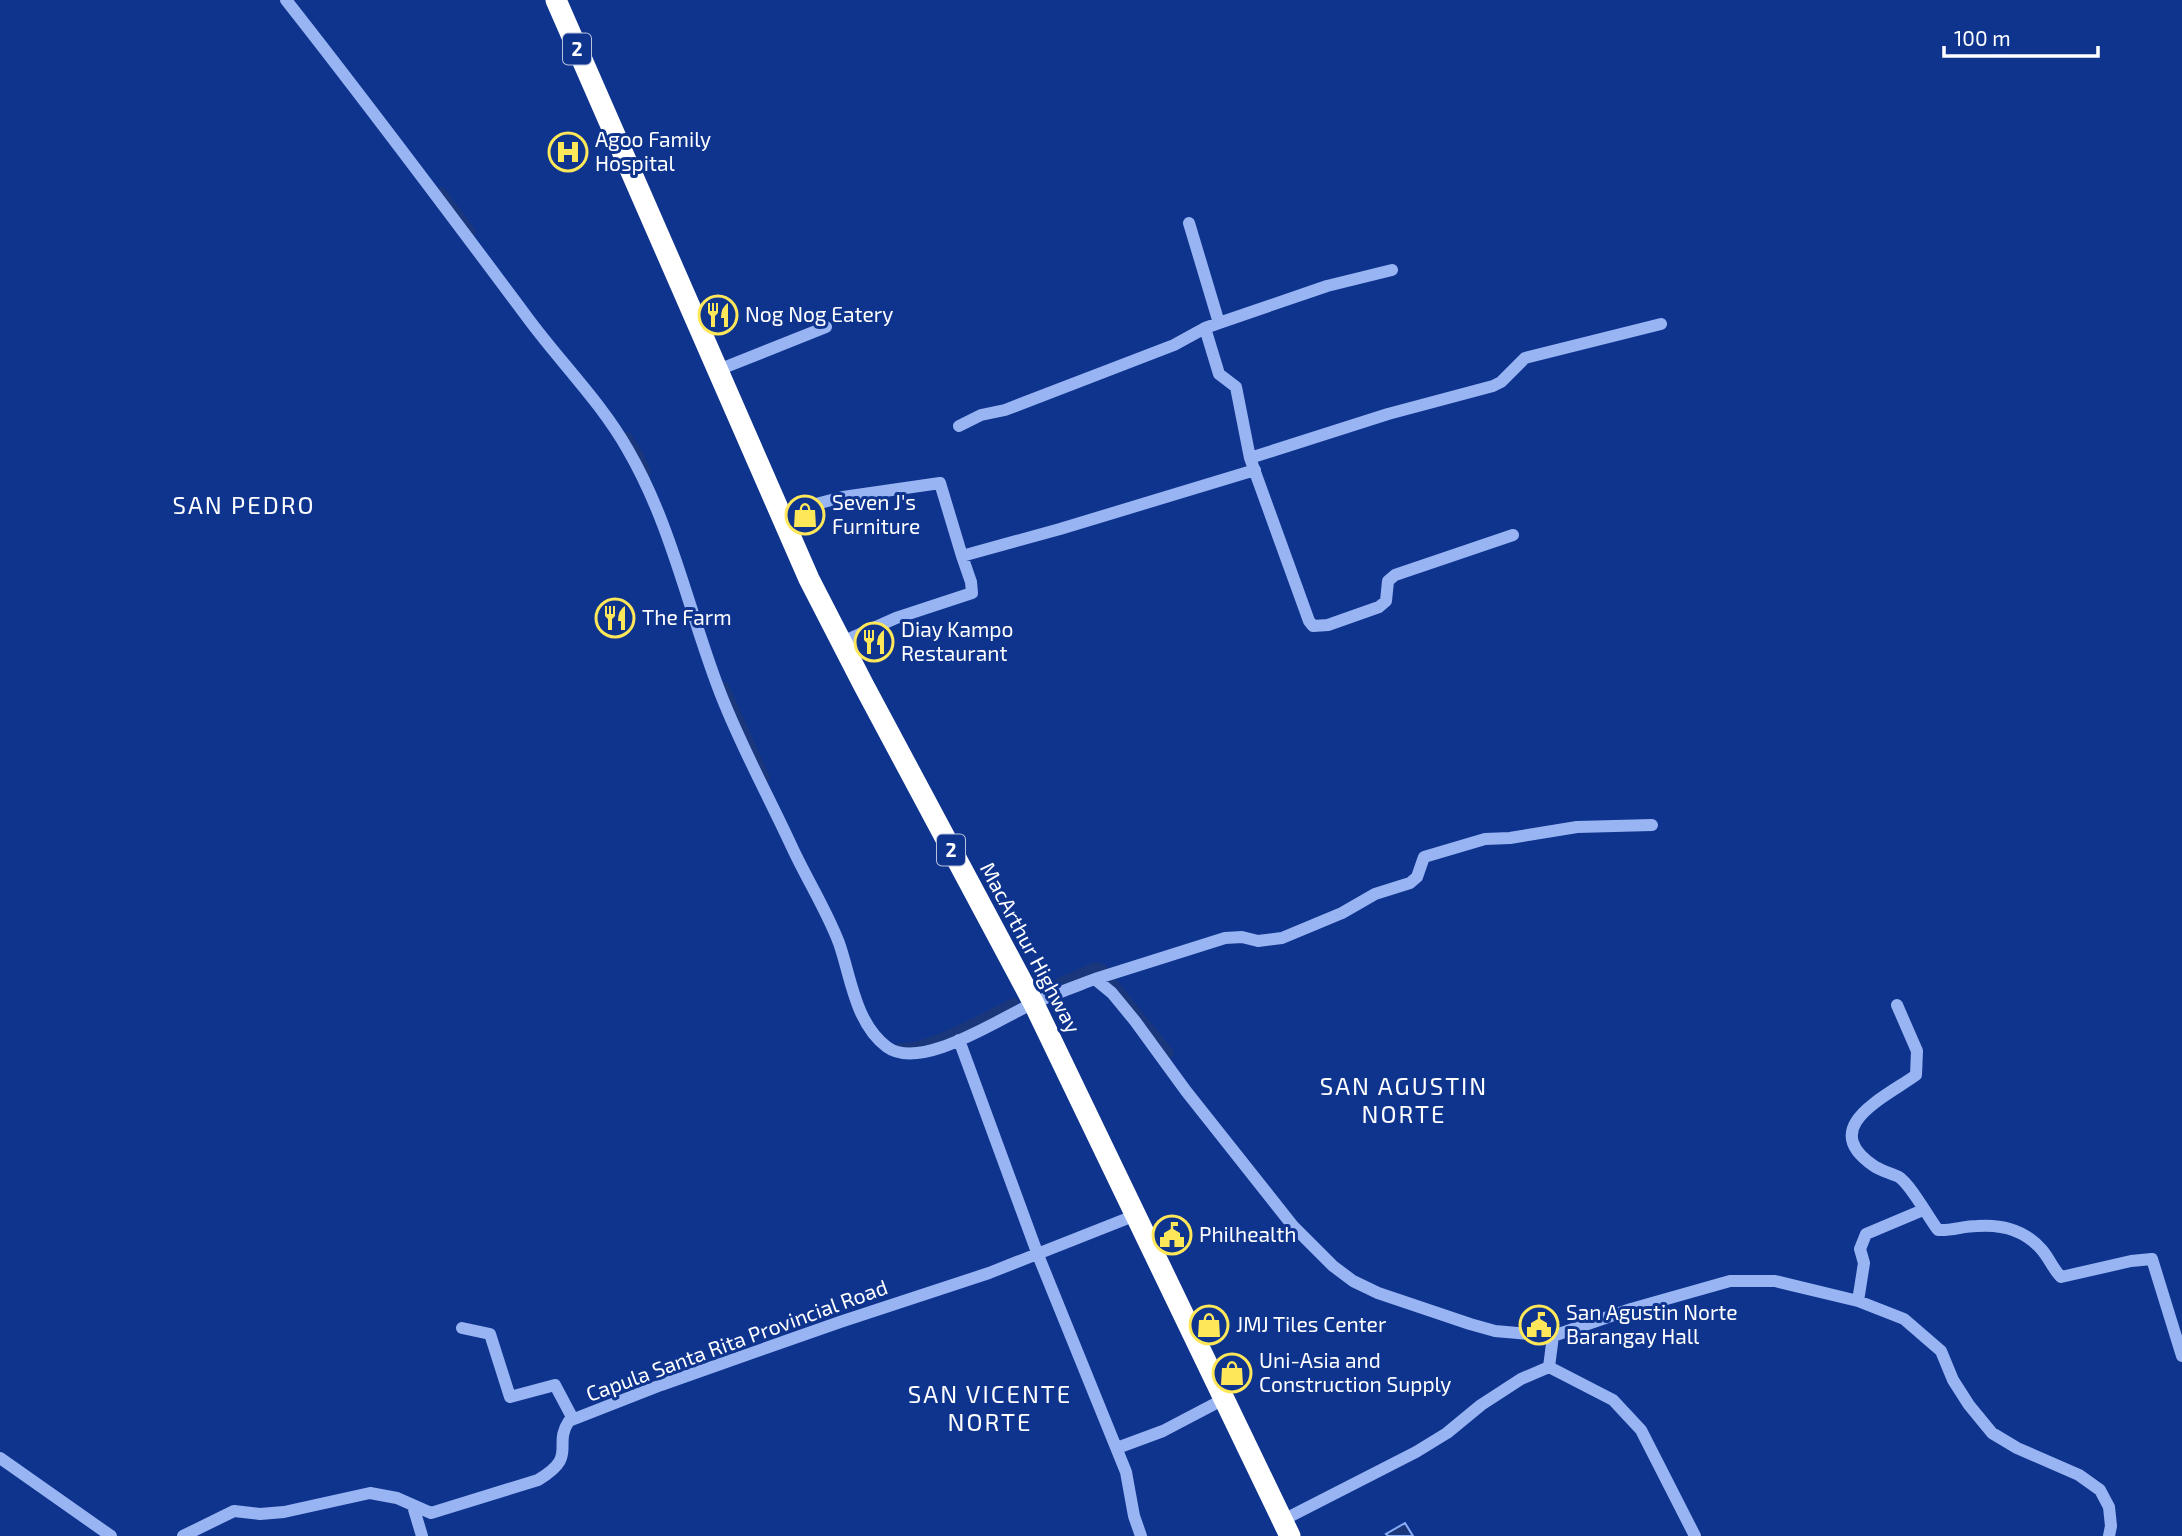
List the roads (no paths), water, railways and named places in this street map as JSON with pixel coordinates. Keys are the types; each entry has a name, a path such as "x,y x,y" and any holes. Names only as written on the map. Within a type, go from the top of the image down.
{"highway":[{"name":"MacArthur Highway","path":"556,0 809,579 1034,1003 1287,1528"}],"street":[{"path":"286,0 435,191 544,340 611,422 629,451 675,555 718,688 803,872 827,916 862,1015 886,1046 906,1054 932,1051 1034,1003 1095,979 1225,938 1242,937 1258,941 1282,938 1342,913 1375,894 1410,883 1420,872 1424,857 1485,839 1510,838 1577,827 1652,825"},
{"path":"1189,223 1219,323"},
{"path":"959,426 981,415 1004,410 1174,345 1205,328 1326,286 1391,270"},
{"path":"962,556 1060,530 1253,464 1388,414 1493,386 1501,382 1525,358 1661,324"},
{"path":"718,370 826,327"},
{"path":"1205,328 1219,374 1236,387 1253,464 1313,626 1328,625 1380,607 1386,601 1388,581 1395,575 1513,535"},
{"path":"781,513 843,497 940,483 971,582 972,593 897,618 842,642"},
{"path":"1095,979 1112,993 1135,1021 1186,1091 1293,1226 1333,1266 1353,1281 1378,1293 1495,1331 1553,1336 1631,1308 1730,1281 1775,1281 1858,1300 1904,1319 1941,1352 1953,1380 1992,1433 2017,1448 2079,1475 2100,1490 2109,1507 2109,1536"},
{"path":"1897,1005 1916,1051 1916,1076 1862,1112 1853,1123 1852,1138 1855,1150 1875,1167 1900,1178 1938,1230 1950,1231 1969,1226 1997,1224 2012,1228 2042,1249 2061,1277 2131,1261 2152,1259 2182,1356"},
{"path":"959,1040 1038,1255 1126,1472 1141,1536"},
{"path":"1858,1300 1864,1263 1860,1249 1866,1234 1923,1210"},
{"name":"Capula Santa Rita Provincial Road","path":"183,1536 234,1511 260,1514 284,1512 370,1493 397,1498 431,1513 538,1480 561,1463 566,1427 573,1419 840,1322 1038,1255 1136,1215"},
{"path":"461,1328 490,1334 510,1397 555,1385 573,1419"},
{"path":"1549,1367 1553,1336"},
{"path":"1287,1528 1447,1433 1481,1405 1521,1379 1549,1367"},
{"path":"1549,1367 1613,1400 1641,1430 1695,1536"},
{"path":"1117,1448 1163,1431 1224,1399"},
{"path":"0,1458 111,1536"},
{"path":"413,1506 422,1536"}],"water":[{"path":"1405,1523 1413,1536 1386,1534"}],"waterway":[{"path":"441,192 471,232"},
{"path":"627,437 646,472"},
{"path":"724,687 765,778"},
{"path":"1046,989 1095,967 1103,970"},
{"path":"1110,980 1169,1053"},
{"path":"900,1048 926,1044 1014,1003"}],"place":[{"name":"Agoo Family Hospital","path":"568,152"},
{"name":"Nog Nog Eatery","path":"718,315"},
{"name":"Seven J's Furniture","path":"805,515"},
{"name":"The Farm","path":"615,618"},
{"name":"Diay Kampo Restaurant","path":"874,642"},
{"name":"Philhealth","path":"1172,1235"},
{"name":"JMJ Tiles Center","path":"1209,1325"},
{"name":"San Agustin Norte Barangay Hall","path":"1539,1325"},
{"name":"Uni-Asia and Construction Supply","path":"1232,1373"}],"district":[{"name":"SAN PEDRO","path":"244,506"},
{"name":"SAN AGUSTIN NORTE","path":"1404,1101"},
{"name":"SAN VICENTE NORTE","path":"990,1409"}]}
